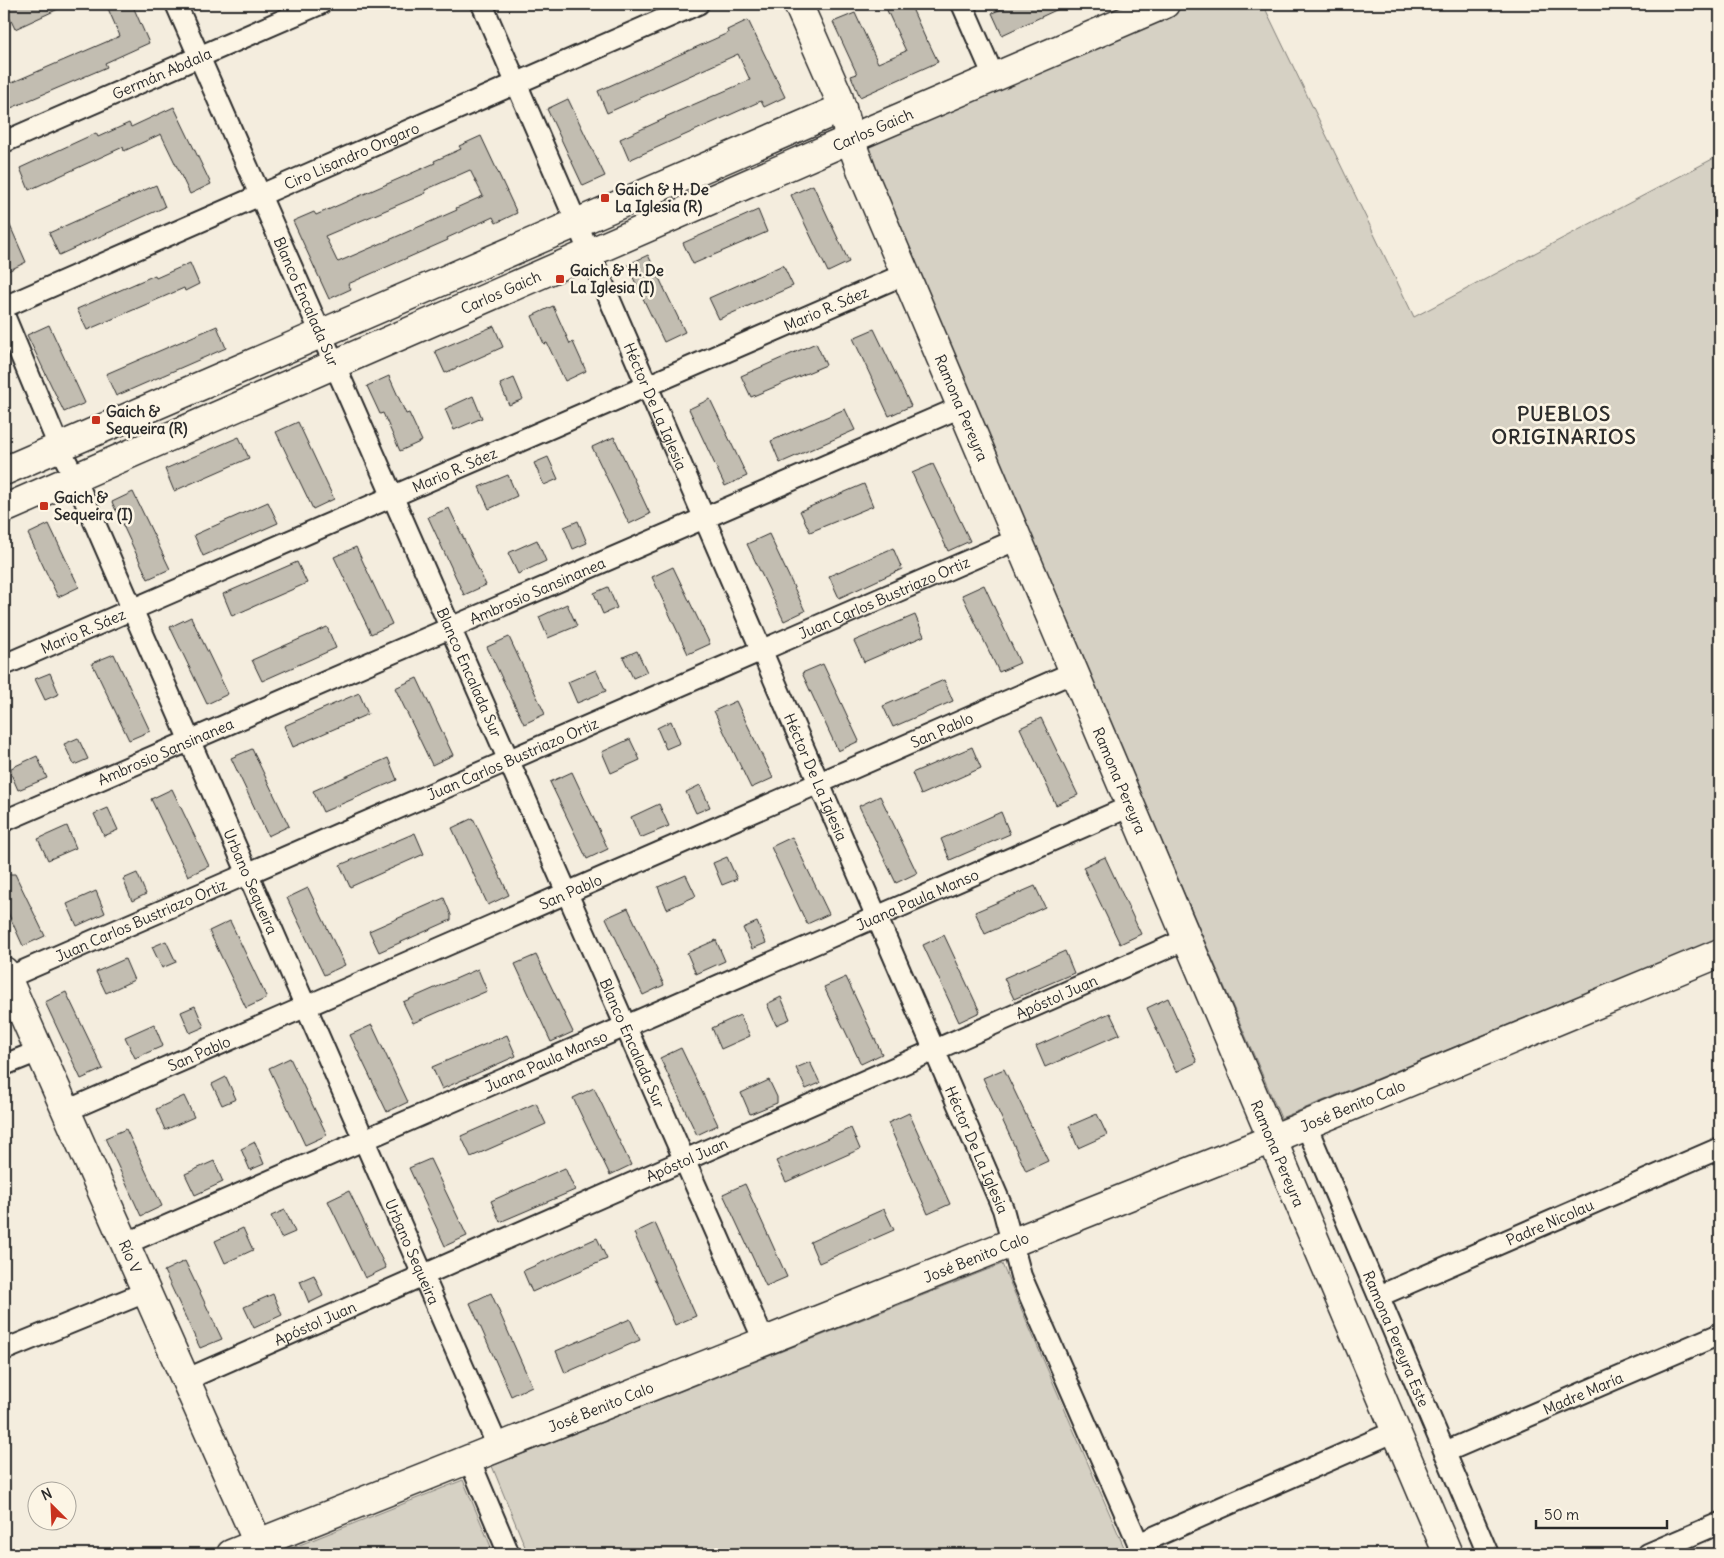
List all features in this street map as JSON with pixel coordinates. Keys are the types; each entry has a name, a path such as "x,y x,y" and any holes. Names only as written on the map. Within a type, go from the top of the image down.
{"street":[{"name":"Blanco Encalada Sur","path":"176,4 764,1341"},
{"name":"Germán Abdala","path":"4,142 320,4"},
{"name":"Héctor De La Iglesia","path":"482,4 1003,1209 1021,1276 1140,1549"},
{"name":"Ciro Lisandro Ongaro","path":"4,307 698,4"},
{"name":"Ramona Pereyra","path":"798,4 835,88 862,172 1448,1554"},
{"path":"962,4 994,77"},
{"name":"Carlos Gaich","path":"4,509 994,77 1137,9 1164,4"},
{"name":"Carlos Gaich","path":"4,471 842,108"},
{"name":"Mario R. Sáez","path":"4,665 905,274"},
{"name":"Urbano Sequeira","path":"4,315 59,447 75,478 498,1447"},
{"name":"Ambrosio Sansinanea","path":"4,821 962,407"},
{"name":"Juan Carlos Bustriazo Ortiz","path":"5,974 248,873 1018,539"},
{"name":"San Pablo","path":"66,1111 1074,672"},
{"name":"Juana Paula Manso","path":"125,1244 1131,806"},
{"name":"Apóstol Juan","path":"185,1380 1187,939"},
{"name":"José Benito Calo","path":"247,1550 498,1447 1272,1139 1720,954"},
{"name":"Río V","path":"5,974 185,1380 247,1550"},
{"path":"4,1066 39,1051"},
{"name":"Ramona Pereyra Este","path":"1306,1124 1488,1554"},
{"name":"Padre Nicolau","path":"1379,1296 1720,1148"},
{"path":"4,1350 146,1292"},
{"name":"Madre María","path":"1445,1452 1720,1334"},
{"path":"1140,1549 1396,1431"},
{"path":"469,1459 509,1554"},
{"path":"1648,1554 1720,1523"}],"shaded area":[{"path":"1192,4 1263,4 1414,317 1720,155 1720,938 1281,1118 863,148"},
{"path":"1002,1264 1127,1554 528,1554 492,1466"},
{"path":"463,1480 494,1554 277,1554"}],"building":[{"path":"14,4 69,4 15,29 5,8"},
{"path":"106,4 132,4 149,43 105,63 107,67 4,111 4,86 120,36"},
{"path":"884,4 910,4 938,62 860,97 851,76 857,74 833,22 855,13 878,63 906,51"},
{"path":"1014,4 1069,4 1002,35 992,13"},
{"path":"748,20 785,97 764,107 761,101 629,160 620,139 750,80 738,54 607,113 598,91 728,33 727,30"},
{"path":"568,99 605,176 583,186 547,109"},
{"path":"174,107 211,184 190,194 161,134 124,151 123,147 29,190 20,168 96,133 98,137 129,123 131,127"},
{"path":"481,136 517,213 496,223 493,217 447,238 448,240 348,284 351,289 329,299 293,221 314,212 316,215 435,163 434,161 461,149 459,146","holes":["470,170 483,196 456,208 457,210 338,262 325,236 426,193 425,190"]},
{"path":"156,185 165,207 59,255 49,233"},
{"path":"813,185 849,262 828,272 791,195"},
{"path":"758,210 767,232 693,264 683,243"},
{"path":"4,212 26,262 4,273"},
{"path":"648,255 685,332 664,342 627,265"},
{"path":"190,263 199,284 185,291 184,288 87,330 77,309 155,275 156,278"},
{"path":"783,265 793,286 719,319 709,298"},
{"path":"553,306 570,344 573,342 586,371 565,381 547,343 544,344 532,316"},
{"path":"49,325 85,403 64,412 27,335"},
{"path":"217,326 226,348 116,396 106,374"},
{"path":"494,326 503,347 445,373 435,351"},
{"path":"874,329 911,406 889,416 853,338"},
{"path":"816,343 826,365 751,397 741,376"},
{"path":"389,376 406,414 409,413 422,441 400,451 383,413 380,414 367,386"},
{"path":"514,378 523,399 509,405 500,384"},
{"path":"473,396 482,418 454,430 445,409"},
{"path":"710,399 747,476 725,486 689,409"},
{"path":"845,409 855,430 780,463 771,441"},
{"path":"298,422 334,499 313,509 276,432"},
{"path":"239,437 249,458 174,491 165,469"},
{"path":"614,437 650,514 629,524 592,447"},
{"path":"548,457 558,479 544,485 534,463"},
{"path":"933,464 970,541 948,551 912,473"},
{"path":"508,475 517,496 489,509 479,487"},
{"path":"864,484 873,506 810,532 800,511"},
{"path":"133,492 170,569 148,579 112,502"},
{"path":"268,502 278,523 203,556 194,535"},
{"path":"449,508 486,585 464,595 428,517"},
{"path":"578,521 587,543 573,549 564,527"},
{"path":"49,524 79,587 58,597 28,534"},
{"path":"769,534 805,611 784,621 747,544"},
{"path":"537,540 546,561 518,574 508,553"},
{"path":"356,547 392,624 371,634 334,557"},
{"path":"893,548 902,569 839,598 829,576"},
{"path":"297,562 307,583 232,616 223,594"},
{"path":"673,567 710,644 688,654 652,577"},
{"path":"984,585 1020,663 999,672 962,595"},
{"path":"608,587 617,608 603,614 594,593"},
{"path":"567,604 577,626 548,638 539,617"},
{"path":"915,615 924,636 864,662 854,641"},
{"path":"191,617 228,694 207,704 170,627"},
{"path":"327,627 336,648 262,681 252,660"},
{"path":"509,637 545,714 524,724 487,647"},
{"path":"637,651 647,672 633,678 623,657"},
{"path":"114,654 150,731 129,740 92,663"},
{"path":"823,664 859,741 838,751 802,673"},
{"path":"596,670 606,691 577,703 568,682"},
{"path":"50,673 59,694 45,700 35,679"},
{"path":"417,678 453,755 432,765 395,688"},
{"path":"944,680 953,701 893,727 883,706"},
{"path":"359,693 368,714 293,747 284,726"},
{"path":"736,701 773,778 751,788 714,711"},
{"path":"1041,718 1078,795 1056,805 1020,728"},
{"path":"671,721 680,743 666,749 657,728"},
{"path":"78,738 88,759 74,765 64,744"},
{"path":"630,739 640,760 611,773 602,752"},
{"path":"972,747 981,768 921,795 912,773"},
{"path":"252,749 289,826 268,836 231,758"},
{"path":"37,756 47,778 18,790 11,774 11,768"},
{"path":"388,758 397,780 323,812 313,791"},
{"path":"572,772 608,849 587,859 550,782"},
{"path":"700,785 710,807 696,813 686,792"},
{"path":"172,789 209,866 188,876 151,799"},
{"path":"880,796 917,873 896,883 859,806"},
{"path":"659,804 669,826 640,838 631,817"},
{"path":"108,808 118,830 104,836 94,814"},
{"path":"1001,812 1010,834 950,860 941,839"},
{"path":"473,818 509,895 488,905 452,828"},
{"path":"67,826 76,848 48,860 38,839"},
{"path":"415,833 424,854 350,887 340,865"},
{"path":"792,837 829,914 807,924 771,847"},
{"path":"727,857 737,879 722,885 713,863"},
{"path":"1105,857 1141,934 1120,944 1083,867"},
{"path":"137,873 146,894 132,901 123,879"},
{"path":"4,874 15,874 45,936 23,946 4,904"},
{"path":"686,875 696,896 667,909 658,887"},
{"path":"1035,886 1045,907 985,934 975,912"},
{"path":"308,888 345,965 324,975 287,898"},
{"path":"96,891 105,913 77,926 67,904"},
{"path":"444,898 451,915 451,920 379,952 369,931"},
{"path":"628,908 664,985 643,995 606,918"},
{"path":"230,921 267,998 246,1008 209,931"},
{"path":"757,922 766,943 752,949 743,928"},
{"path":"944,935 980,1012 959,1022 923,945"},
{"path":"716,940 725,961 696,974 687,953"},
{"path":"166,941 176,962 162,968 152,947"},
{"path":"1065,951 1074,973 1014,999 1004,978"},
{"path":"536,955 573,1032 551,1042 515,964"},
{"path":"125,959 134,980 106,993 96,972"},
{"path":"478,969 487,991 413,1023 403,1002"},
{"path":"846,977 882,1054 861,1064 824,987"},
{"path":"66,992 103,1069 81,1079 45,1002"},
{"path":"781,997 790,1019 776,1025 767,1004"},
{"path":"1168,998 1197,1062 1176,1072 1147,1008"},
{"path":"195,1006 204,1027 190,1033 181,1012"},
{"path":"1110,1013 1120,1034 1045,1067 1036,1046"},
{"path":"740,1015 750,1036 721,1049 712,1028"},
{"path":"154,1024 163,1046 135,1058 125,1037"},
{"path":"372,1025 408,1102 387,1112 350,1035"},
{"path":"507,1035 516,1056 442,1089 432,1067"},
{"path":"681,1048 718,1125 697,1135 660,1058"},
{"path":"290,1058 327,1135 305,1145 269,1068"},
{"path":"810,1062 820,1083 806,1089 796,1068"},
{"path":"1004,1069 1048,1161 1026,1171 983,1078"},
{"path":"226,1077 236,1099 222,1105 212,1084"},
{"path":"769,1080 777,1097 777,1103 750,1114 741,1093"},
{"path":"594,1088 631,1165 610,1175 573,1098"},
{"path":"184,1096 194,1117 165,1130 156,1109"},
{"path":"536,1103 546,1124 471,1157 461,1136"},
{"path":"909,1113 950,1204 928,1214 888,1123"},
{"path":"1097,1114 1107,1135 1078,1148 1069,1126"},
{"path":"851,1128 860,1149 786,1182 776,1161"},
{"path":"126,1129 162,1206 141,1216 105,1138"},
{"path":"255,1142 264,1164 250,1170 241,1149"},
{"path":"430,1159 467,1236 445,1246 409,1168"},
{"path":"214,1161 223,1182 195,1195 185,1174"},
{"path":"565,1168 575,1190 500,1222 491,1201"},
{"path":"745,1184 787,1277 766,1286 723,1194"},
{"path":"349,1191 386,1268 365,1278 328,1201"},
{"path":"884,1209 894,1230 819,1263 810,1242"},
{"path":"285,1210 295,1232 281,1238 271,1216"},
{"path":"655,1223 696,1316 675,1325 634,1233"},
{"path":"243,1228 253,1250 225,1263 215,1241"},
{"path":"597,1238 607,1259 532,1292 523,1271"},
{"path":"185,1261 222,1339 200,1348 164,1271"},
{"path":"314,1275 323,1296 309,1303 300,1281"},
{"path":"491,1293 532,1386 511,1396 470,1303"},
{"path":"273,1294 282,1315 254,1328 244,1307"},
{"path":"630,1319 640,1340 565,1373 556,1351"}],"place":[{"name":"Gaich & H. De La Iglesia (R)","path":"605,198"},
{"name":"Gaich & H. De La Iglesia (I)","path":"560,279"},
{"name":"Gaich & Sequeira (R)","path":"96,420"},
{"name":"Gaich & Sequeira (I)","path":"44,506"}],"district":[{"name":"PUEBLOS ORIGINARIOS","path":"1564,424"}]}
